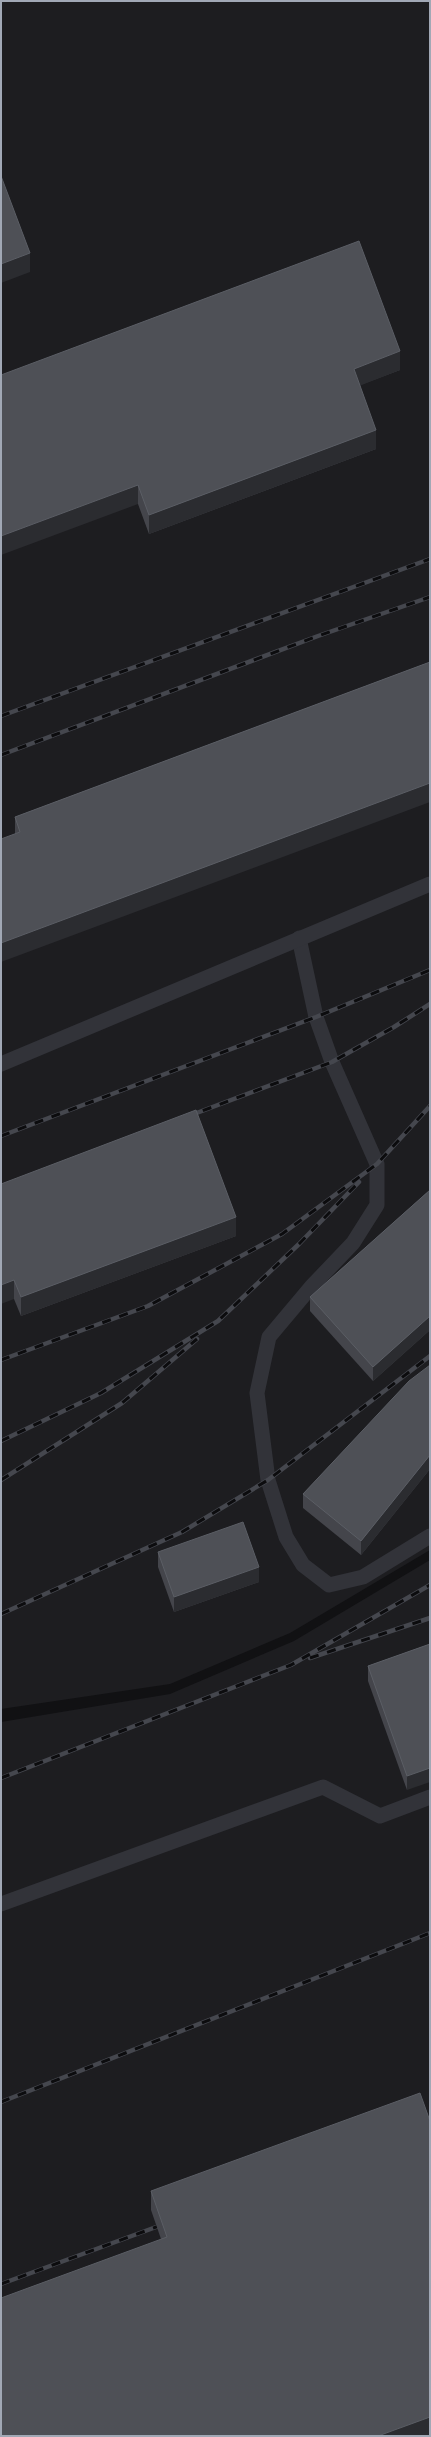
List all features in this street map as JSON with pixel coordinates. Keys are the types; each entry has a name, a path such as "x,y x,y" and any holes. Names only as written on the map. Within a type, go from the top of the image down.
{"lane":[{"path":"1,1064 430,884"},
{"path":"299,938 316,1017 332,1062 378,1164 377,1206 353,1243 311,1288 269,1337 257,1393 268,1480 286,1537 303,1565 328,1585 363,1577 430,1536"},
{"path":"1,1904 323,1787 380,1816 430,1797"}],"shaded area":[{"path":"1,1 430,1 430,1550 290,1633 170,1684 1,1709"},
{"path":"430,1560 430,2436 1,2436 1,1722 170,1694 294,1641"}],"building":[{"path":"1,176 30,253 1,264"},
{"path":"359,241 400,351 354,369 376,430 149,515 138,485 1,536 1,375"},
{"path":"430,662 430,783 1,943 1,839 20,832 15,817"},
{"path":"196,1110 236,1217 21,1297 14,1280 1,1285 1,1184"},
{"path":"430,1190 430,1316 373,1367 310,1297"},
{"path":"430,1365 430,1455 361,1541 303,1494 409,1381"},
{"path":"243,1522 259,1567 174,1597 158,1552"},
{"path":"430,1644 430,1768 407,1776 368,1666"},
{"path":"420,2093 430,2121 430,2417 378,2436 1,2436 1,2298 167,2237 151,2191"}],"railway":[{"path":"1,716 430,559"},
{"path":"1,755 318,636 430,597"},
{"path":"1,1136 316,1017 430,970"},
{"path":"186,1117 332,1062 394,1027 430,1004"},
{"path":"1,1360 148,1306 282,1234 377,1164 430,1106"},
{"path":"1,1441 101,1393 218,1321 299,1244 359,1182"},
{"path":"1,1480 122,1403 197,1339"},
{"path":"1,1614 182,1532 268,1480 430,1356"},
{"path":"1,1778 291,1665 430,1585"},
{"path":"310,1658 430,1618"},
{"path":"1,2102 430,1933"},
{"path":"1,2284 167,2223"}]}
